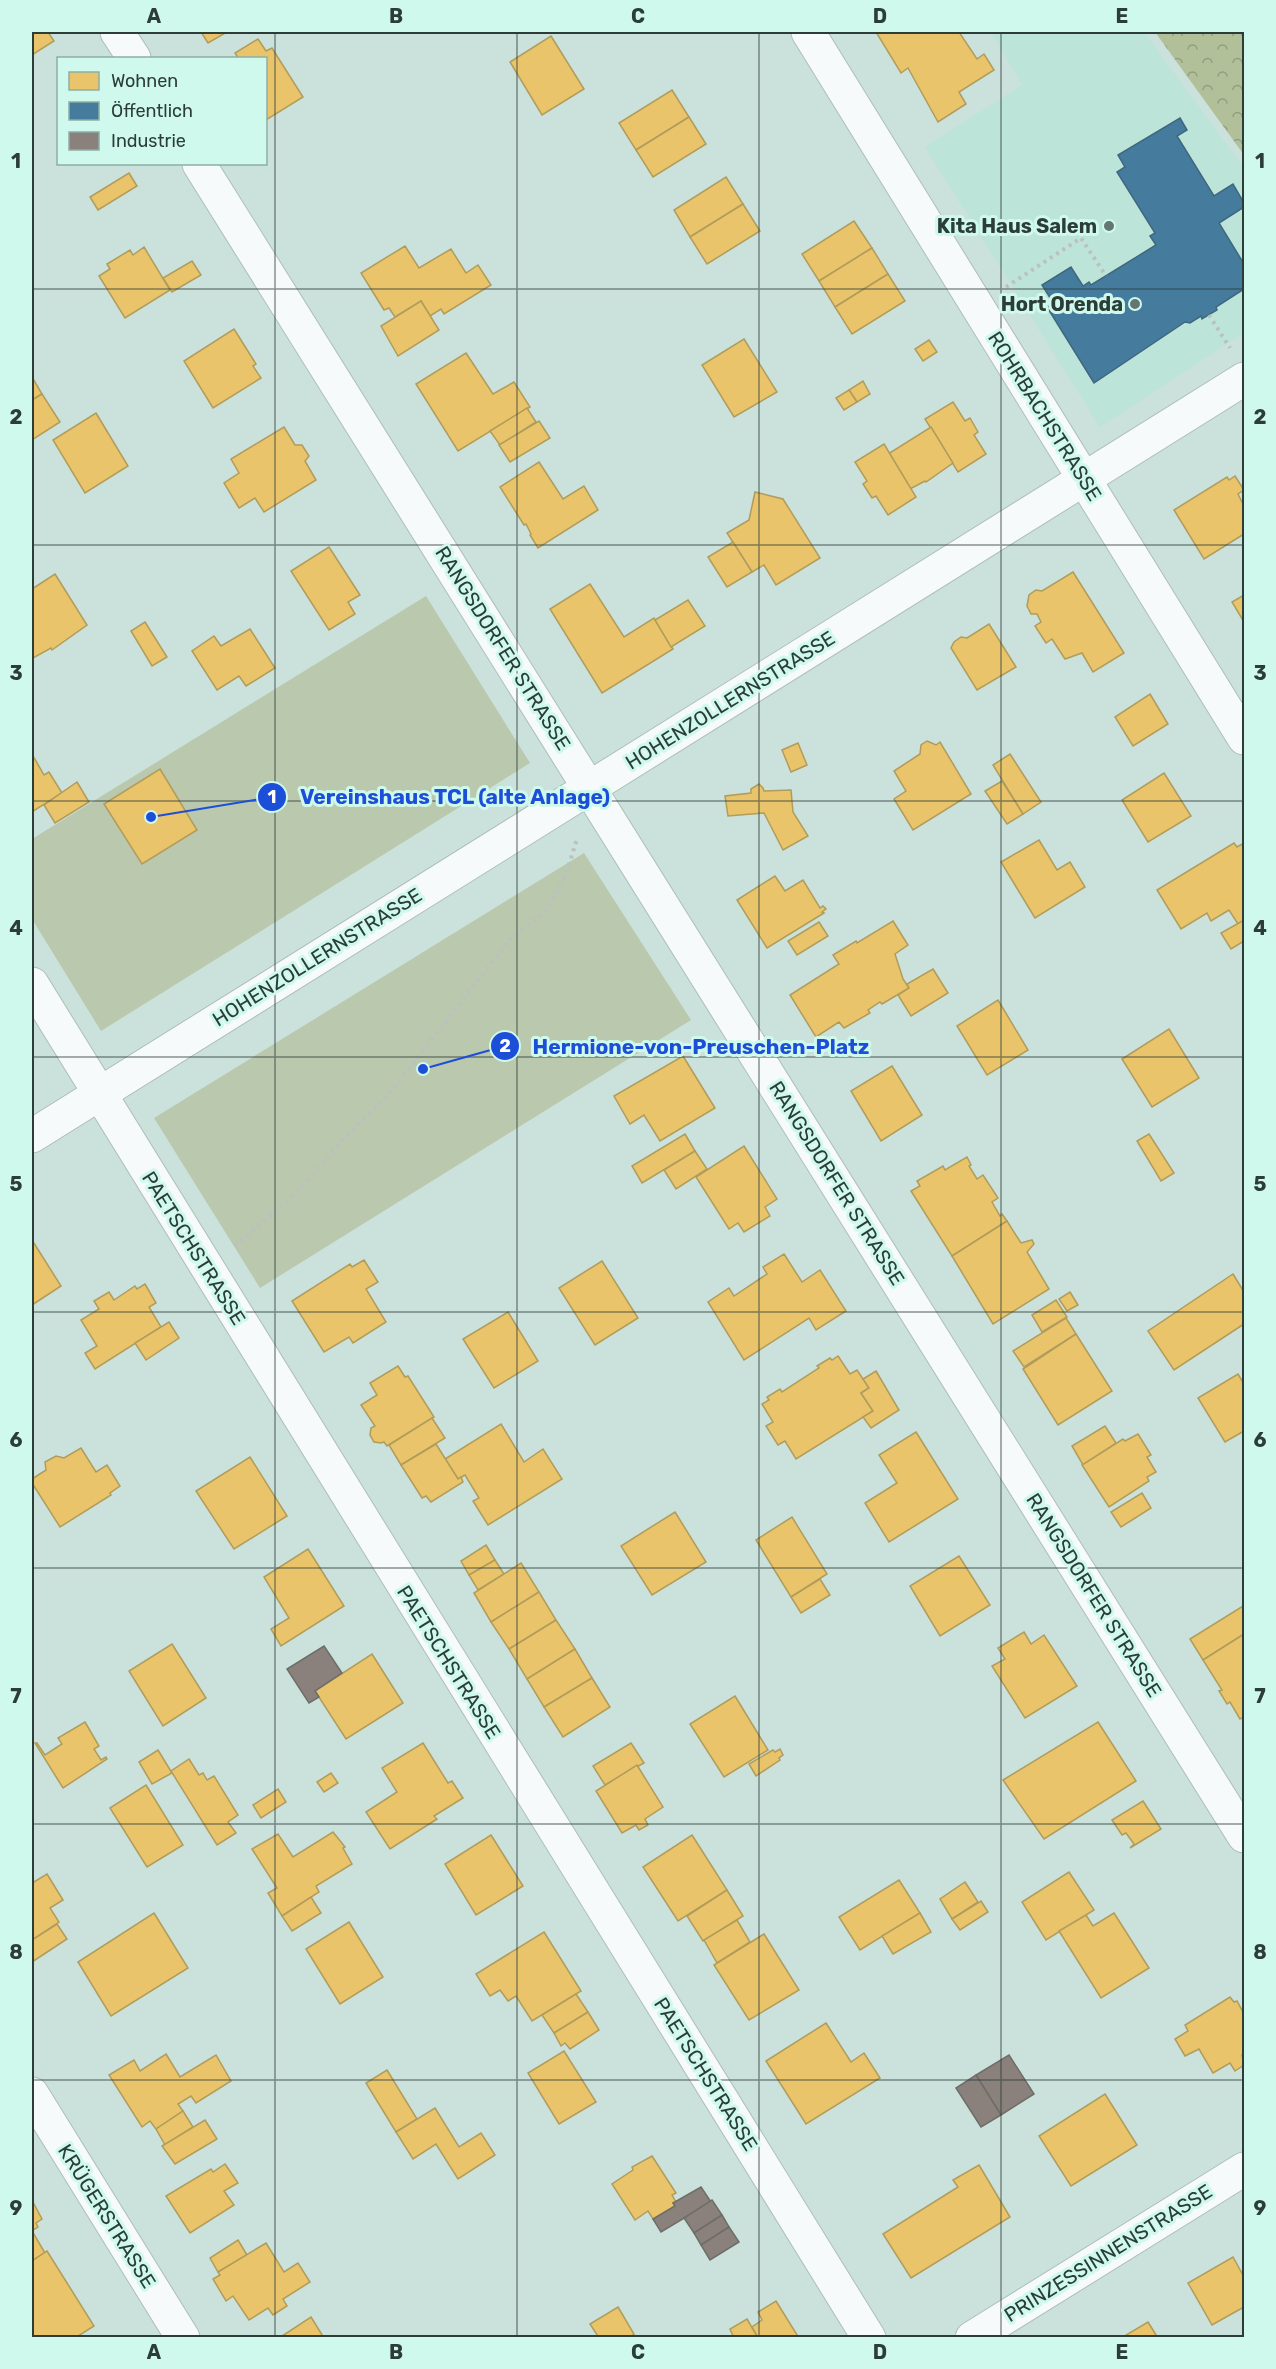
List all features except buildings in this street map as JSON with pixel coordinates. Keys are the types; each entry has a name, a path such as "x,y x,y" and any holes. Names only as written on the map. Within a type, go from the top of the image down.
{"street":[{"path":"117,32 133,57"},
{"name":"ROHRBACHSTRASSE","path":"808,32 1245,738"},
{"name":"RANGSDORFER STRASSE","path":"200,165 1245,1836"},
{"name":"HOHENZOLLERNSTRASSE","path":"32,1136 1245,379"},
{"name":"PAETSCHSTRASSE","path":"32,984 869,2337"},
{"name":"KRÜGERSTRASSE","path":"32,2094 183,2337"},
{"name":"PRINZESSINNENSTRASSE","path":"972,2337 1245,2169"}],"path":[{"path":"1000,291 1081,238 1106,276"},
{"path":"1209,315 1230,349"},
{"path":"229,1251 295,1194 343,1140 386,1098 510,939 546,911 565,877 580,830"}],"shaded area":[{"name":"Kita Haus Salem","path":"991,32 1144,32 1244,168 1244,333 1100,427 925,147 1022,85"},
{"path":"426,596 530,763 101,1031 32,919 32,839"},
{"path":"584,853 691,1020 260,1288 154,1118"}],"green space":[{"path":"1155,32 1244,32 1244,155"}],"place":[{"name":"Kita Haus Salem","path":"1109,226"},
{"name":"Hort Orenda","path":"1135,304"},
{"name":"Vereinshaus TCL (alte Anlage)","path":"151,817"},
{"name":"Hermione-von-Preuschen-Platz","path":"423,1069"}]}
